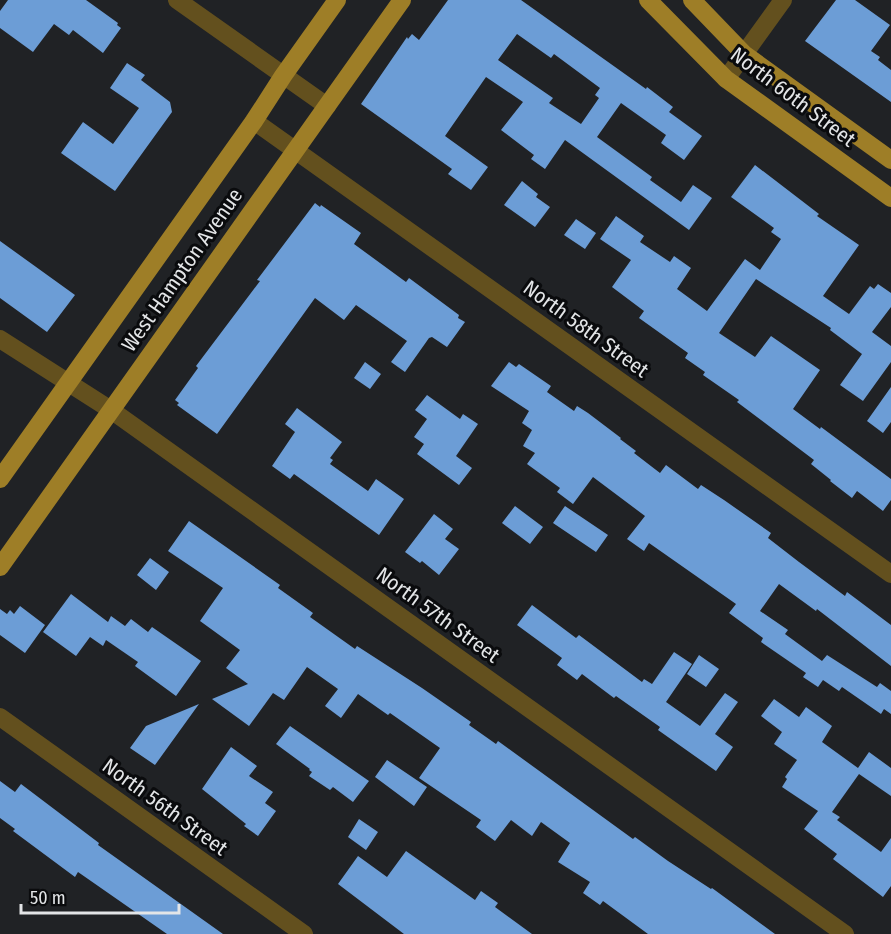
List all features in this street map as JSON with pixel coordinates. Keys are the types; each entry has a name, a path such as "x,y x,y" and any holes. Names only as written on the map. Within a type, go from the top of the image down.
{"main road":[{"name":"West Hampton Avenue","path":"0,479 337,0"},
{"name":"West Hampton Avenue","path":"0,567 402,0"},
{"name":"North 60th Street","path":"648,0 726,79 891,198"},
{"name":"North 60th Street","path":"692,0 744,54 891,160"}],"street":[{"path":"177,0 327,106"},
{"path":"726,79 783,0"},
{"name":"North 58th Street","path":"254,121 891,574"},
{"name":"North 57th Street","path":"0,339 111,410 845,934"},
{"name":"North 56th Street","path":"0,717 304,934"}],"building":[{"path":"8,0 86,0 118,23 117,25 121,28 103,53 73,30 69,35 54,24 33,52 0,28 0,11"},
{"path":"448,0 521,0 646,89 647,87 673,107 669,112 702,136 684,160 661,143 666,135 621,103 597,137 652,177 650,180 681,202 693,185 712,198 689,230 565,140 545,169 531,159 534,155 501,130 523,102 486,77 445,136 488,167 471,190 448,174 452,169 361,104 407,37 408,39 412,34 419,40","holes":["517,34 551,58 554,54 600,88 595,95 599,98 581,124 549,103 553,98 498,60"]},
{"path":"836,0 855,0 890,25 871,51 880,57 878,60 891,70 891,102 805,41"},
{"path":"127,63 145,75 141,80 170,102 172,112 115,191 61,153 83,122 113,144 139,108 110,88"},
{"path":"755,165 819,214 817,216 859,245 823,296 849,314 870,286 874,289 878,284 891,293 891,307 872,332 891,346 891,362 863,401 840,385 862,354 830,330 831,328 756,279 719,333 755,357 771,336 820,370 793,409 891,479 891,500 883,511 857,491 852,498 830,481 811,464 814,460 737,402 739,400 703,375 705,372 685,358 688,353 639,318 644,311 612,287 631,260 600,239 616,216 644,236 640,242 670,262 674,256 691,268 677,289 707,311 745,259 760,270 781,239 771,232 774,228 731,197"},
{"path":"522,181 538,194 536,197 550,207 535,227 504,205"},
{"path":"315,203 361,233 354,244 406,282 409,278 465,322 447,347 432,337 429,338 405,372 391,362 407,341 356,305 344,320 315,298 217,434 177,405 179,403 175,400 198,368 196,366 260,281 257,280"},
{"path":"576,219 596,233 585,249 564,235"},
{"path":"0,241 75,295 47,332 0,298"},
{"path":"365,362 381,374 370,389 354,378"},
{"path":"509,362 516,367 519,364 551,386 547,392 574,411 577,406 588,413 621,438 636,451 634,453 660,473 666,465 698,489 701,485 724,500 771,533 768,538 799,562 845,596 847,592 891,625 891,666 817,609 816,611 779,584 760,611 788,630 785,634 822,661 827,655 877,687 880,683 891,691 891,714 884,709 881,714 842,687 839,691 823,680 818,687 803,677 806,673 761,642 763,638 729,613 736,604 649,543 644,551 627,539 645,516 593,477 573,504 557,492 560,488 527,464 535,453 523,446 532,430 522,423 529,411 491,386"},
{"path":"891,387 891,422 883,433 867,421"},
{"path":"427,395 460,419 463,414 478,424 456,456 472,468 459,485 417,454 424,444 414,437 427,419 415,410"},
{"path":"297,408 342,442 330,458 333,460 330,464 368,491 376,479 404,499 379,535 294,474 290,479 272,466 295,432 285,424"},
{"path":"515,506 543,527 530,544 502,523"},
{"path":"565,506 608,535 596,552 553,523"},
{"path":"434,514 453,529 445,539 459,549 439,575 422,561 420,563 405,552"},
{"path":"189,521 280,585 278,588 313,613 310,617 355,649 357,646 422,688 471,722 469,725 496,744 498,741 633,839 635,837 712,888 775,934 648,934 603,901 600,905 583,893 590,882 558,862 570,843 541,822 532,836 511,820 495,841 476,827 481,820 419,778 440,748 358,694 341,718 325,706 338,689 307,667 284,700 273,693 249,726 212,699 248,684 226,668 240,650 200,621 223,588 168,551"},
{"path":"150,558 169,572 156,590 137,575"},
{"path":"71,594 108,622 111,616 125,626 131,619 148,632 152,627 201,661 176,696 135,666 138,662 106,640 103,646 90,637 76,656 43,632"},
{"path":"532,605 576,638 579,635 642,682 644,679 652,684 674,652 692,664 666,702 700,726 725,693 738,702 715,734 733,747 716,771 658,730 660,727 616,696 614,698 582,674 577,680 557,665 562,658 517,625"},
{"path":"20,606 45,625 25,653 0,635 0,609 7,614 10,610 14,614"},
{"path":"699,655 719,669 706,687 687,674"},
{"path":"774,699 799,717 806,707 832,726 822,742 858,768 869,752 891,768 891,796 859,774 832,812 840,817 837,820 881,852 891,838 891,886 883,897 833,859 837,854 804,829 818,811 782,787 787,779 785,777 797,760 774,744 782,732 761,716"},
{"path":"199,704 155,765 130,748 146,726"},
{"path":"290,726 369,781 353,802 333,787 330,790 309,776 312,772 310,769 276,744"},
{"path":"231,747 257,766 249,776 273,792 265,803 276,811 258,836 202,789"},
{"path":"387,760 427,787 414,806 375,777"},
{"path":"0,781 15,792 21,784 99,843 98,845 223,934 167,934 78,872 75,877 13,831 15,829 0,818"},
{"path":"359,819 378,832 366,850 348,837"},
{"path":"406,851 475,900 481,891 498,903 495,907 532,934 404,934 338,884 358,856 387,877"}]}
